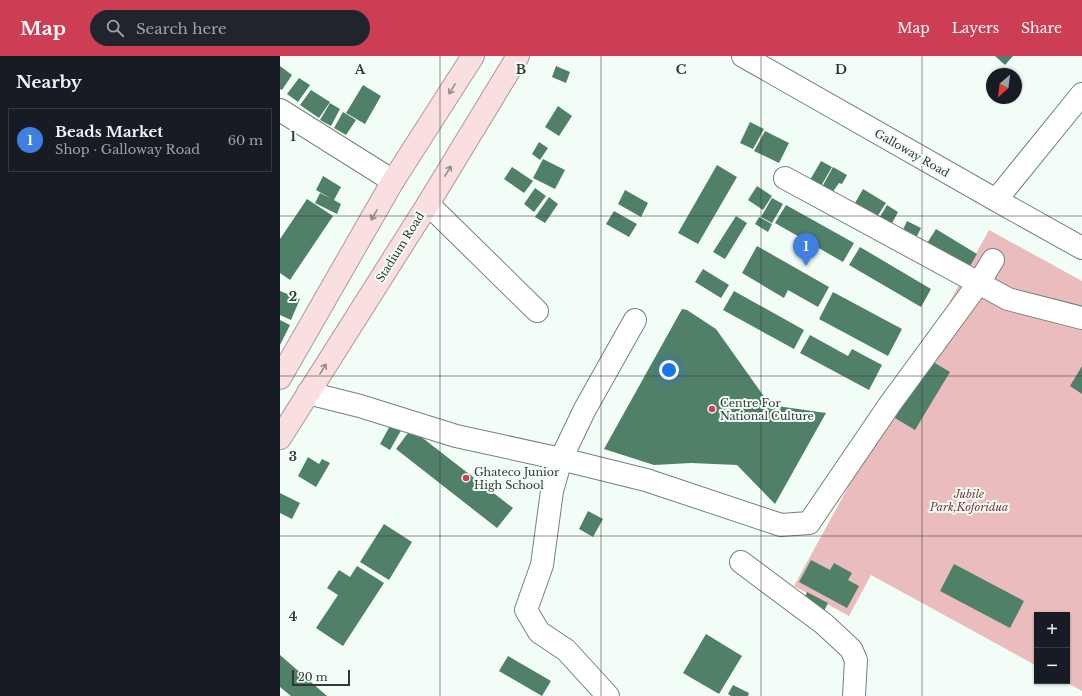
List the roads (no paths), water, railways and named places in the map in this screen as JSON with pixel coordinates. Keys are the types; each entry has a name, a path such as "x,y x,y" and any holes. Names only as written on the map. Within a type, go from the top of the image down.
{"main road":[{"path":"282,371 393,181 473,56"},
{"name":"Stadium Road","path":"280,438 428,204 518,56"}],"street":[{"name":"Galloway Road","path":"743,56 1082,248"},
{"path":"996,200 1082,94"},
{"path":"280,110 393,181"},
{"path":"785,178 1008,299 1082,318"},
{"path":"428,204 537,311"},
{"path":"308,393 360,406 456,436 561,459 646,480 781,525 809,523 890,404 978,284 993,260"},
{"path":"608,696 566,650 539,632 526,610 542,565 552,491 561,459 585,409 635,320"},
{"path":"741,562 824,624 851,649 856,660 854,696"}],"place":[{"name":"Beads Market","path":"806,266"},
{"name":"Centre For National Culture","path":"712,409"},
{"name":"Ghateco Junior High School","path":"466,478"}],"park label":[{"name":"Jubile Park,Koforidua","path":"969,500"}]}
